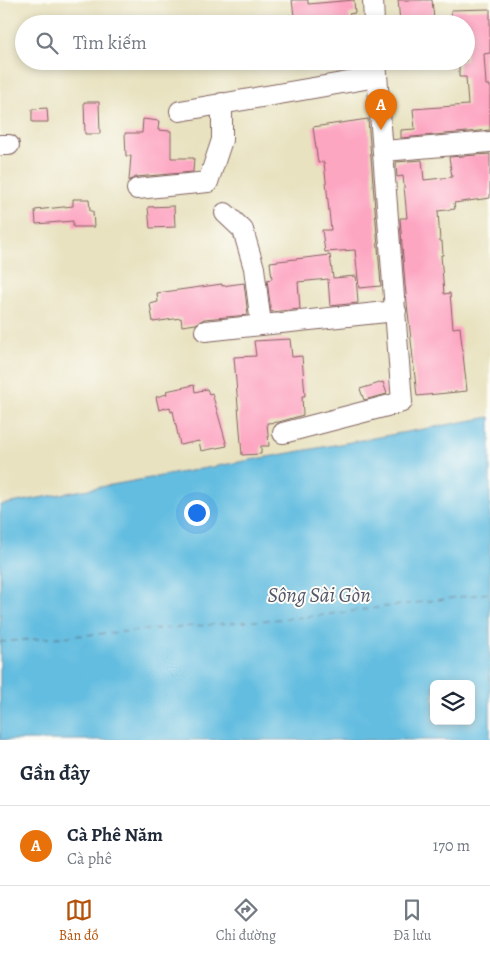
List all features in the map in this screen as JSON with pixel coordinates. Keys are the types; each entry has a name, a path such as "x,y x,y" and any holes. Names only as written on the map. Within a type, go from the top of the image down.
{"street":[{"path":"373,0 374,15"},
{"path":"180,111 372,70"},
{"path":"283,434 402,402 377,70"},
{"path":"137,189 208,182 222,140 222,103"},
{"path":"384,151 490,142"},
{"path":"225,213 243,230 254,268 261,324"},
{"path":"205,331 396,311"}],"water":[{"name":"Sông Sài Gòn","path":"490,417 490,740 0,740 0,505"}],"building":[{"path":"292,0 308,0 308,4 354,0 355,13 349,15 294,15"},
{"path":"398,0 432,0 434,15 399,15"},
{"path":"490,9 490,53 484,54 486,85 490,85 490,130 401,138 401,130 415,129 413,109 468,105 466,77 459,77 459,70 475,70 475,15 451,15 451,10"},
{"path":"84,102 99,102 100,134 85,134"},
{"path":"47,108 48,122 32,122 32,109"},
{"path":"143,119 159,121 158,130 171,131 171,158 194,158 193,172 136,177 129,181 131,156 126,156 125,133 142,133"},
{"path":"368,119 381,286 359,288 355,250 325,252 322,230 331,230 324,162 318,163 313,127"},
{"path":"490,154 490,198 454,203 455,209 438,211 440,241 442,241 443,255 441,255 444,294 450,293 453,328 460,327 467,391 417,396 400,218 407,218 403,176 397,177 396,162 422,160 424,180 452,177 449,157"},
{"path":"73,199 89,199 90,211 93,211 94,227 73,227 73,221 36,224 35,210 73,206"},
{"path":"174,206 175,227 150,228 148,207"},
{"path":"330,255 333,278 356,276 358,303 330,306 328,279 298,282 300,309 271,312 267,280 272,279 270,262"},
{"path":"244,283 248,315 204,319 196,324 182,326 181,318 153,322 150,304 158,302 157,293 222,284 222,286"},
{"path":"290,339 292,357 302,356 305,396 302,396 303,415 279,422 267,423 269,446 261,446 261,454 242,455 234,357 256,356 254,341"},
{"path":"383,382 387,394 364,400 360,389"},
{"path":"194,385 195,392 207,389 209,394 212,393 227,446 201,451 199,441 180,445 173,411 171,412 170,407 159,410 156,397 167,394 166,391"}],"ferry route":[{"path":"0,642 316,616 490,593"}],"place":[{"name":"Cà Phê Năm","path":"381,130"}]}
